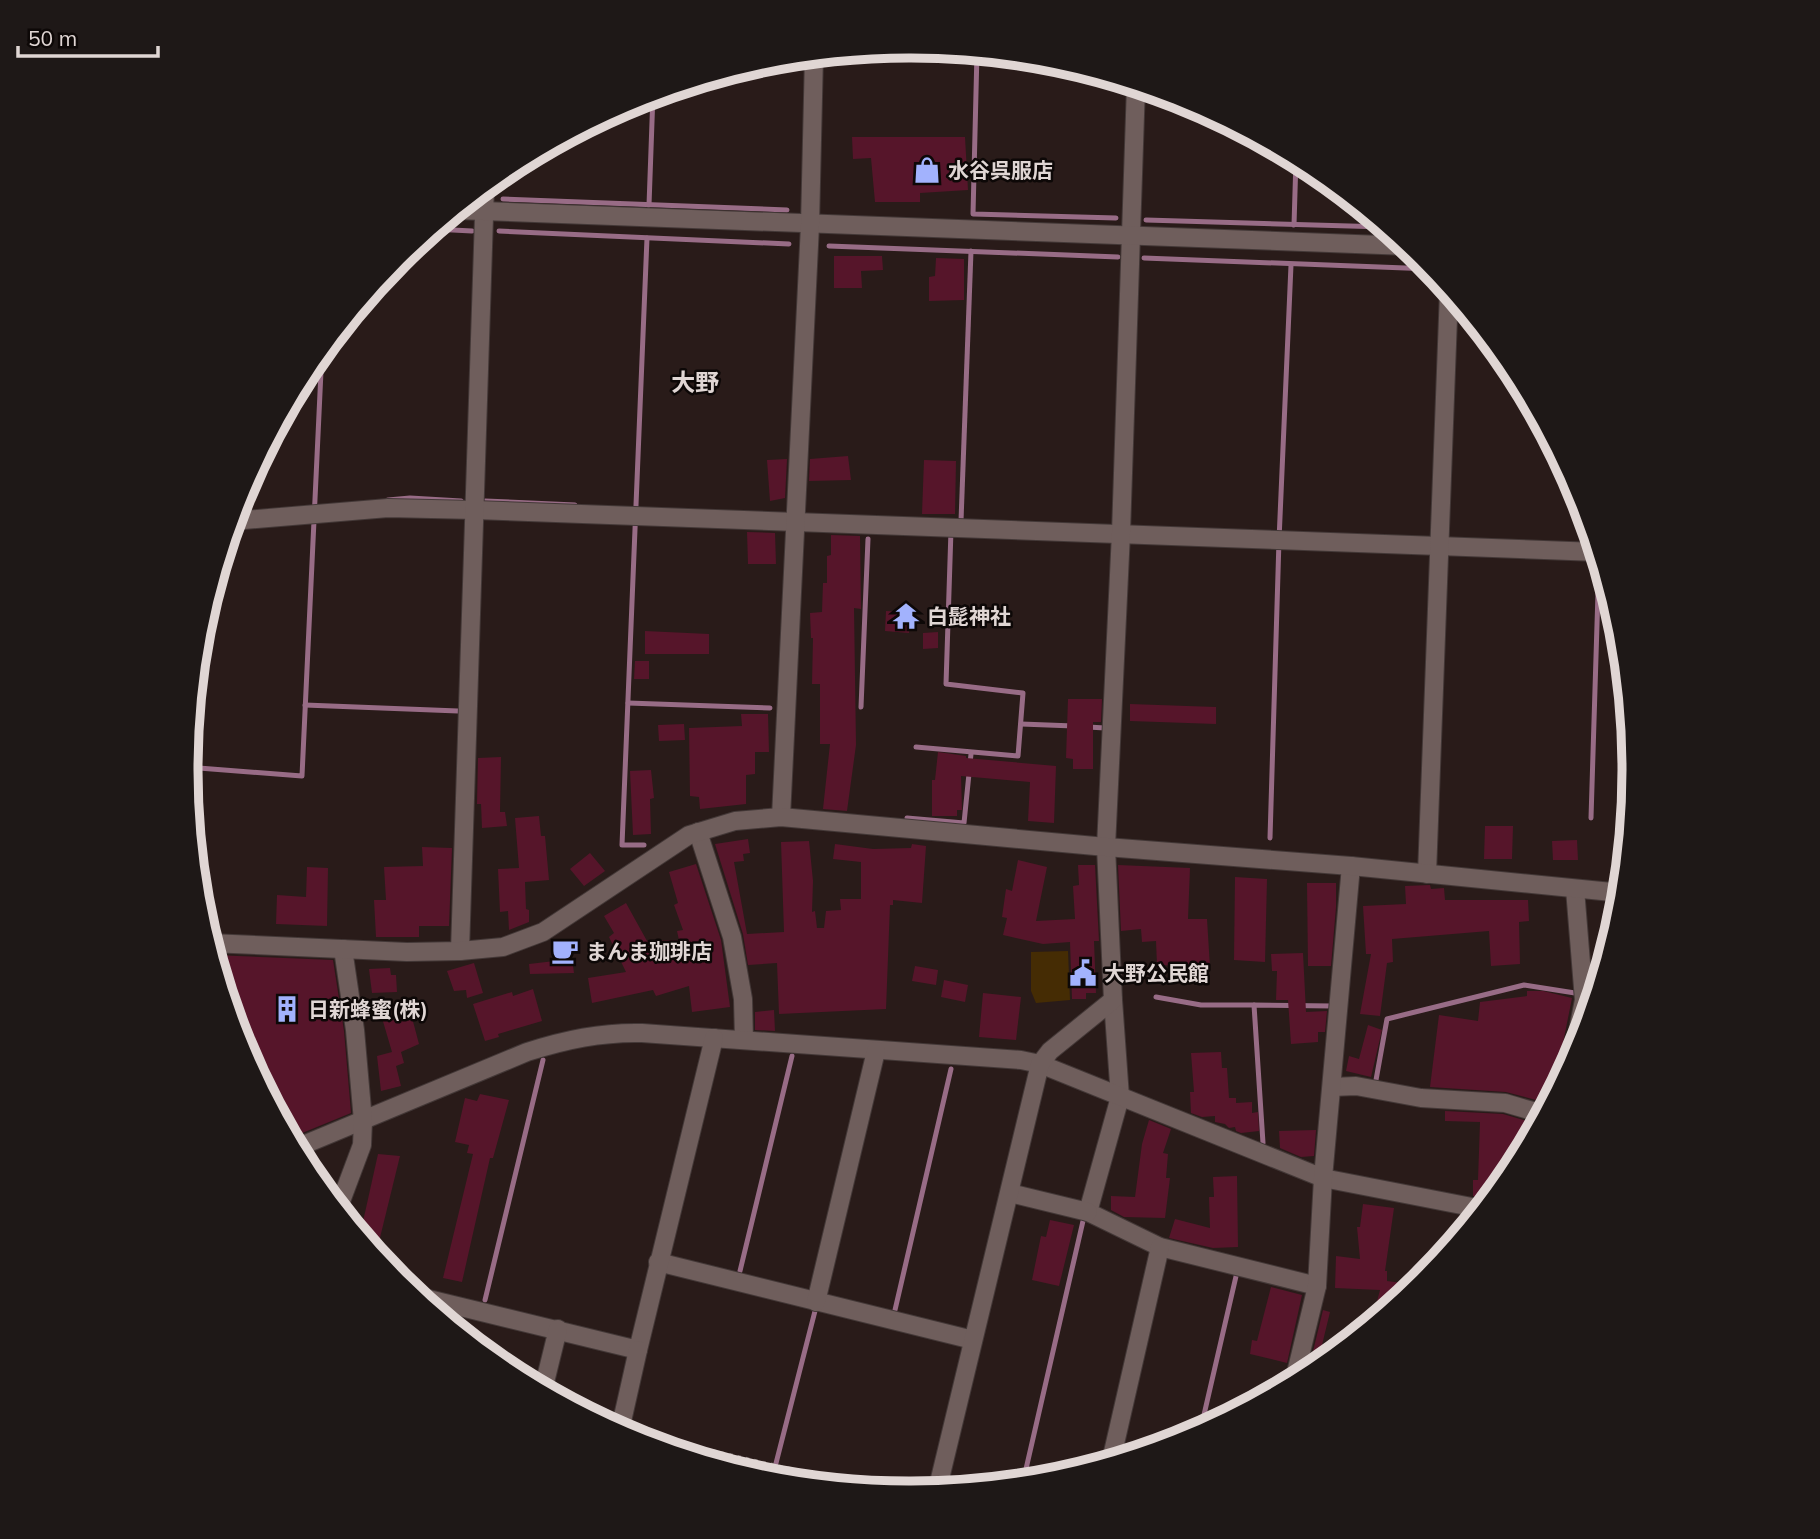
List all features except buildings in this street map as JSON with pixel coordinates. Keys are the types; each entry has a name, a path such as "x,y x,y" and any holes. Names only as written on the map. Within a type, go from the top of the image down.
{"street":[{"path":"781,817 810,225 814,64"},
{"path":"1088,1212 1120,1097 1106,847 1121,533 1136,95"},
{"path":"460,951 484,200"},
{"path":"470,211 1391,245"},
{"path":"1427,874 1449,304"},
{"path":"243,521 388,508 1587,552"},
{"path":"221,944 342,950 460,951 503,947 543,932 689,835 736,821 781,817 1350,866 1611,892"},
{"path":"698,832 732,937 743,999 744,1040"},
{"path":"1301,1364 1317,1286 1322,1178 1350,866"},
{"path":"1575,888 1584,998"},
{"path":"342,950 355,1030 363,1121 362,1145 342,1199"},
{"path":"940,1480 1040,1064 1051,1051 1113,1000"},
{"path":"306,1144 527,1052 561,1041 616,1032 1021,1060 1040,1064 1322,1178 1472,1207"},
{"path":"622,1420 658,1262 714,1038"},
{"path":"816,1302 876,1051"},
{"path":"1332,1087 1356,1086 1421,1098 1505,1103 1533,1111"},
{"path":"1010,1193 1088,1212 1160,1247 1317,1286"},
{"path":"1113,1451 1160,1247"},
{"path":"658,1262 973,1340"},
{"path":"436,1301 638,1350"},
{"path":"545,1380 558,1329"}],"path":[{"path":"694,1447 811,1474"}],"shaded area":[{"path":"1068,951 1070,1000 1036,1003 1031,991 1031,952"}],"waterway":[{"path":"977,61 973,214 1116,218"},
{"path":"649,205 653,107"},
{"path":"1294,225 1296,172"},
{"path":"503,199 787,210"},
{"path":"1146,220 1370,227"},
{"path":"446,230 472,231"},
{"path":"499,231 789,244"},
{"path":"644,845 622,845 647,238"},
{"path":"829,246 1118,257"},
{"path":"961,521 971,251"},
{"path":"1144,258 1415,268"},
{"path":"1270,838 1291,265"},
{"path":"198,768 302,776 321,370"},
{"path":"388,500 410,498 461,501"},
{"path":"485,501 575,505"},
{"path":"916,747 1018,756 1023,693 946,684 951,530"},
{"path":"861,707 868,539"},
{"path":"1591,818 1598,590"},
{"path":"628,703 770,708"},
{"path":"305,705 458,711"},
{"path":"1021,724 1074,726"},
{"path":"1088,727 1105,728"},
{"path":"907,818 964,823 971,754"},
{"path":"1376,1080 1387,1019 1524,985 1575,993"},
{"path":"1156,997 1201,1005 1254,1005"},
{"path":"1263,1143 1254,1005 1332,1006"},
{"path":"740,1271 792,1056"},
{"path":"485,1300 543,1060"},
{"path":"895,1310 951,1069"},
{"path":"1025,1472 1083,1221"},
{"path":"1203,1418 1237,1272"},
{"path":"775,1469 815,1311"}],"place":[{"name":"水谷呉服店","path":"927,170"},
{"name":"白髭神社","path":"906,616"},
{"name":"まんま珈琲店","path":"565,951"},
{"name":"大野公民館","path":"1083,973"},
{"name":"日新蜂蜜(株)","path":"287,1009"}],"district":[{"name":"大野","path":"695,382"}]}
